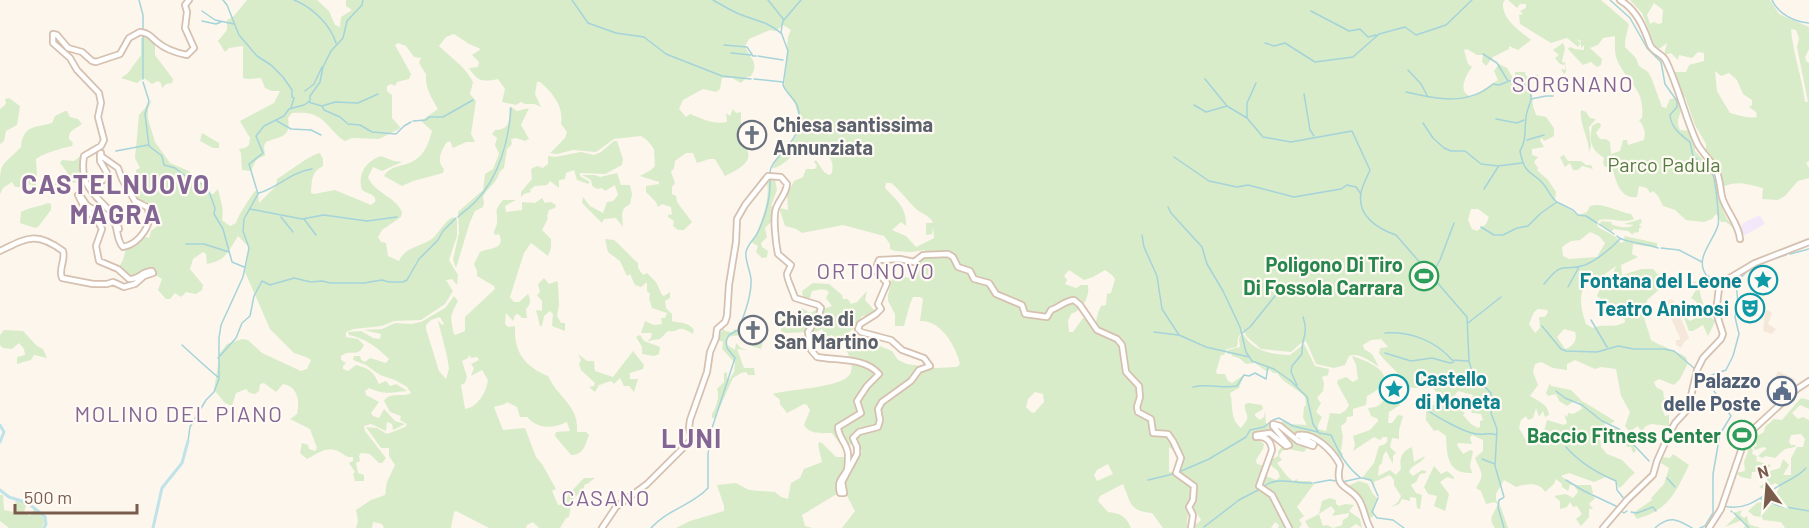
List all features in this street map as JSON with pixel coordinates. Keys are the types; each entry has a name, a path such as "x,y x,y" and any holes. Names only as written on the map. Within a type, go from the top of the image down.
{"street":[{"path":"103,180 106,173 100,161 101,146 104,140 98,117 101,103 99,93 77,70 70,58 53,43 53,34 57,35 68,48 82,51 91,61 96,62 120,54 129,38 140,32 167,48 187,55 194,48 185,28 187,12 185,5 189,0"},
{"path":"1620,0 1640,21 1652,49 1667,62 1696,141 1716,170 1723,200 1739,231 1739,239"},
{"path":"101,146 84,156 82,176 88,187 117,221 119,229 117,230"},
{"path":"0,251 29,238 38,238 64,252 60,273 62,278 93,284 113,282 124,287 135,284 145,275 152,274 152,272 145,272 134,279 129,279 118,269 100,262 96,246 102,229 98,219 83,206 78,195 82,196 88,206 106,214 113,221 123,247 128,246 143,233 150,219 146,206 134,200 118,168 101,156 101,153"},
{"path":"602,528 616,507 650,482 693,437 689,428 690,420 717,330 725,322 737,238 736,223 745,205 768,176 775,176 783,177 787,184 784,197 776,206 775,223 778,254 791,265 786,276 787,280 793,287 795,298 821,308 808,332 811,350 817,357 858,361 879,374 857,401 861,413 838,427 838,433 848,450 847,470 838,484 841,494 844,492 842,482 857,454 857,447 852,438 860,432 878,427 880,420 878,409 882,402 911,381 919,369 930,366 924,358 902,350 891,340 861,332 858,329 860,324 881,309 878,304 887,283 875,270 879,260 900,259 914,262 921,256 946,254 952,256 958,267 969,271 976,280 987,281 996,294 1021,304 1024,313 1047,317 1051,310 1058,309 1063,302 1077,301 1097,330 1119,341 1124,350 1126,372 1138,385 1140,397 1138,412 1151,419 1153,433 1168,434 1181,455 1181,463 1176,473 1194,486 1193,500 1189,507 1193,515 1191,528"},
{"path":"1603,528 1653,475 1669,434 1675,423 1688,409 1696,370 1723,334 1716,309 1718,290 1729,279 1755,263 1809,242"},
{"path":"1711,526 1721,509 1746,436 1808,382"},
{"path":"1289,528 1272,495 1260,488 1272,450 1267,439 1263,436 1256,436 1257,434 1270,434 1288,446 1273,426 1275,424 1298,441 1313,446 1314,444 1298,437 1299,434 1306,435 1333,453 1339,463 1340,469 1337,473 1340,483 1359,500 1370,528"}],"shaded area":[{"path":"1760,215 1765,224 1745,235 1741,234 1743,223"},
{"path":"1671,299 1674,301 1689,338 1681,348 1676,345 1676,340 1680,338 1668,311 1665,312 1663,306 1663,303"},
{"path":"1765,311 1772,313 1768,324 1776,329 1772,334 1763,331"},
{"path":"1778,371 1795,379 1786,396 1770,389"}],"green space":[{"path":"247,0 317,0 329,11 335,25 340,27 341,17 352,10 346,6 346,0 1505,0 1503,9 1505,15 1531,40 1518,50 1509,46 1509,49 1493,57 1486,66 1482,62 1483,55 1464,50 1468,64 1472,67 1465,79 1465,92 1472,97 1498,80 1494,71 1499,64 1507,68 1513,78 1515,72 1525,72 1526,76 1530,77 1538,74 1538,78 1531,80 1533,106 1536,115 1546,117 1554,128 1554,136 1544,141 1542,138 1540,140 1544,147 1532,149 1532,155 1538,157 1534,162 1537,170 1556,192 1555,201 1579,215 1587,212 1590,206 1595,205 1631,214 1634,219 1625,221 1603,219 1597,223 1598,227 1616,237 1621,243 1625,241 1624,236 1657,243 1657,248 1633,244 1632,254 1638,257 1621,265 1622,275 1642,269 1653,269 1663,280 1662,287 1647,300 1647,309 1643,310 1645,321 1651,340 1686,357 1688,363 1680,379 1674,385 1659,379 1654,382 1656,387 1663,391 1664,398 1671,398 1662,402 1661,406 1665,416 1669,415 1669,426 1651,424 1641,432 1638,426 1631,434 1625,426 1630,412 1621,396 1616,369 1601,367 1595,369 1575,360 1567,364 1567,370 1553,368 1541,362 1535,364 1533,372 1538,385 1530,396 1545,405 1549,415 1545,417 1543,411 1539,417 1536,408 1533,418 1528,420 1526,416 1521,420 1519,428 1527,442 1543,435 1547,420 1564,425 1567,423 1564,414 1567,417 1568,413 1573,414 1582,409 1579,402 1574,401 1567,406 1559,401 1556,394 1548,396 1546,393 1550,383 1551,386 1571,390 1582,401 1615,421 1610,424 1605,422 1600,436 1601,447 1607,454 1622,460 1635,473 1619,488 1615,481 1606,477 1594,482 1569,473 1561,476 1573,485 1570,485 1568,491 1556,479 1545,492 1536,485 1516,487 1504,480 1496,494 1496,500 1500,505 1508,528 1495,528 1491,519 1498,504 1494,502 1486,504 1481,491 1476,488 1481,475 1475,458 1483,451 1483,440 1472,435 1470,438 1472,444 1458,443 1457,445 1463,454 1470,450 1473,451 1470,466 1472,473 1464,473 1453,467 1448,457 1446,436 1438,430 1434,431 1426,420 1426,407 1437,404 1436,400 1440,397 1432,387 1412,388 1399,382 1396,378 1398,374 1379,353 1380,348 1388,347 1381,339 1371,340 1363,345 1364,349 1372,354 1379,367 1364,358 1353,355 1349,356 1345,365 1334,368 1316,364 1306,341 1291,352 1261,349 1247,337 1243,330 1238,338 1237,347 1227,349 1224,355 1221,355 1216,372 1225,374 1228,381 1232,383 1244,375 1239,388 1230,393 1233,416 1237,424 1241,428 1247,418 1245,404 1262,405 1263,409 1255,416 1260,420 1264,417 1265,411 1266,424 1275,430 1287,444 1272,433 1255,434 1254,436 1264,444 1256,460 1257,464 1264,466 1264,475 1276,480 1280,477 1269,461 1278,456 1278,451 1284,445 1289,445 1275,425 1293,440 1314,448 1307,448 1304,452 1288,449 1282,451 1279,456 1282,460 1277,463 1293,481 1297,479 1314,484 1297,507 1304,516 1299,520 1302,524 1299,528 1290,528 1279,504 1281,518 1288,528 1278,528 1279,525 1275,522 1271,528 1193,528 1201,520 1192,510 1192,515 1189,514 1187,519 1187,528 1163,528 1152,513 1139,510 1132,505 1123,484 1100,496 1098,501 1108,512 1125,518 1131,528 842,528 855,511 845,492 840,492 802,515 805,526 812,528 676,528 690,521 724,511 717,485 736,483 749,490 775,492 788,499 791,483 800,478 804,469 822,462 819,442 836,457 855,457 862,452 859,445 840,444 832,433 816,433 810,430 804,425 810,410 807,405 804,404 787,413 780,404 780,400 773,394 829,385 847,377 851,372 851,360 842,341 836,340 832,335 826,337 822,329 811,335 809,333 823,309 832,306 826,298 829,292 825,290 812,291 809,301 803,298 802,291 813,283 829,284 851,304 857,302 867,291 865,300 875,311 872,315 862,316 855,328 846,334 846,338 857,343 875,344 892,351 898,360 907,364 935,368 957,367 960,364 955,349 946,335 934,324 920,321 923,299 920,297 913,297 904,326 895,326 895,314 888,301 892,279 904,274 907,278 912,275 915,264 924,257 925,250 895,251 890,249 890,244 884,236 843,225 802,233 785,226 779,208 788,210 787,195 794,181 803,177 806,169 815,169 816,160 824,172 829,175 833,169 829,157 821,151 819,153 817,147 809,144 780,165 772,168 778,156 796,137 798,126 799,117 795,104 784,87 788,37 791,30 783,25 776,31 770,30 749,39 745,46 753,60 754,67 751,76 741,83 732,78 722,78 720,89 716,92 703,89 683,100 679,109 686,117 690,114 708,121 722,123 727,122 726,113 730,116 733,109 736,113 741,112 741,124 744,126 739,133 748,156 741,167 725,176 715,159 697,163 693,153 686,153 675,161 671,172 675,183 672,187 672,194 676,196 677,202 692,222 684,230 678,230 673,226 674,221 668,217 672,214 671,207 662,204 658,207 646,192 646,186 659,184 659,182 640,176 655,166 654,149 647,140 641,136 614,139 596,152 573,150 557,154 550,153 565,138 567,132 561,124 559,106 549,91 537,82 535,94 541,107 521,102 516,105 502,102 505,89 498,79 481,80 469,68 478,67 479,62 472,55 481,49 454,34 446,37 439,46 461,66 473,82 470,94 476,101 471,134 475,142 466,142 453,148 450,141 446,143 440,160 444,169 443,173 402,186 384,176 390,169 411,162 424,151 432,131 421,121 438,109 428,88 426,74 419,63 421,58 414,57 406,46 398,43 395,45 411,74 409,79 397,82 395,86 391,84 387,86 387,91 392,95 392,118 400,127 399,129 379,139 352,138 345,141 316,116 292,113 288,118 289,125 286,133 266,142 265,156 256,161 251,171 242,170 239,149 249,145 250,138 240,121 274,103 280,91 265,88 261,78 243,78 243,46 229,48 225,52 218,41 227,30 227,20 233,17","holes":["886,183 891,183 915,208 930,218 933,223 926,223 926,235 932,234 933,227 934,238 916,247 906,236 892,230 901,222 906,226 905,214 900,204 885,188","1471,209 1478,209 1489,217 1486,224 1477,231 1472,229 1468,220","1590,232 1599,236 1605,243 1597,257 1569,259 1563,256 1562,247 1571,241 1580,240","1616,266 1597,296 1625,322 1593,328 1586,324 1581,304 1583,289 1586,284 1599,284 1605,274","1069,270 1084,280 1105,270 1115,279 1111,293 1107,294 1106,305 1099,309 1094,328 1086,318 1083,318 1073,332 1069,332 1068,321 1071,314 1082,307 1088,285 1076,288 1065,284 1067,280 1064,276","1538,309 1547,310 1545,317 1539,317 1540,328 1535,333 1529,324 1534,312","1564,329 1575,332 1576,338 1572,345 1565,349 1557,337","1458,391 1473,395 1469,409 1472,413 1481,414 1483,420 1480,421 1480,427 1471,424 1463,415 1465,413 1459,405 1452,402","1035,392 1043,394 1044,402 1034,413 1026,407 1028,399","1169,447 1183,458 1177,472 1169,472","1108,464 1113,474 1097,481 1094,475 1097,470"]},
{"name":"Parco Padula","path":"1508,0 1601,0 1629,24 1625,47 1636,58 1639,66 1648,72 1662,107 1666,108 1670,99 1679,98 1680,130 1691,131 1695,140 1695,151 1714,172 1723,210 1736,230 1726,222 1721,222 1716,214 1712,219 1704,222 1686,220 1675,210 1663,206 1658,196 1653,191 1650,193 1647,188 1639,186 1637,197 1624,194 1617,183 1610,156 1608,156 1610,166 1605,167 1604,158 1596,152 1591,137 1592,126 1600,123 1601,126 1596,133 1600,139 1610,142 1611,154 1620,151 1623,140 1627,140 1628,145 1644,140 1644,129 1639,120 1642,118 1641,100 1636,88 1617,61 1615,36 1603,38 1598,45 1590,48 1602,59 1601,65 1597,67 1591,62 1583,65 1568,49 1570,47 1584,50 1584,45 1581,48 1581,43 1578,47 1567,38 1551,43 1520,24 1519,15 1523,14 1520,11 1526,8 1526,4 1520,4 1517,8"},
{"path":"1630,0 1770,0 1779,14 1809,27 1809,49 1805,57 1809,63 1809,161 1806,163 1809,168 1809,178 1798,181 1785,196 1778,200 1762,199 1763,188 1752,185 1738,183 1723,187 1717,168 1706,154 1706,144 1695,125 1685,97 1682,98 1671,70 1686,72 1689,65 1704,61 1704,53 1698,52 1692,58 1679,55 1678,60 1671,53 1664,55 1667,43 1659,49 1655,46 1642,13","holes":["1654,3 1663,10 1662,23 1650,24 1647,15","1791,29 1796,30 1799,38 1797,47 1808,102 1805,102","1715,71 1721,76 1729,73 1737,80 1743,94 1752,100 1752,105 1749,107 1756,112 1757,117 1730,113 1717,91"]},
{"path":"145,35 155,41 155,55 173,79 172,83 162,88 158,81 152,84 144,78 137,83 121,78 128,73 141,55 141,39"},
{"path":"1563,43 1565,48 1562,61 1565,62 1566,72 1564,74 1561,69 1565,70 1565,65 1560,64 1555,58 1559,55 1553,50"},
{"path":"9,98 20,106 17,125 6,131 4,141 0,144 0,109 6,104 5,99"},
{"path":"152,100 148,109 148,119 155,142 170,163 189,171 209,193 213,194 218,189 222,220 230,226 236,223 255,191 258,192 259,203 276,186 277,179 320,153 323,166 314,174 311,193 335,190 371,205 375,202 375,197 362,190 361,179 364,169 371,161 381,156 402,162 382,171 373,167 368,177 374,187 394,202 402,212 401,217 382,230 378,237 381,242 386,243 388,256 399,261 405,252 434,237 450,219 453,217 457,220 457,236 449,260 458,275 457,285 452,279 446,280 453,291 445,304 421,320 394,321 382,326 346,332 346,337 358,339 364,345 359,352 341,356 341,360 346,363 343,369 348,371 356,365 361,366 371,371 379,384 386,381 390,386 396,384 407,391 384,393 369,388 365,391 366,395 379,402 371,413 373,416 379,418 384,409 395,421 405,424 393,430 392,424 387,422 386,431 371,424 364,426 365,431 386,458 379,463 370,454 361,453 360,461 356,463 358,473 364,475 364,481 355,481 353,474 355,472 349,463 353,461 353,457 331,449 307,459 300,453 302,443 315,451 317,448 310,429 290,419 297,414 298,405 295,391 288,385 283,384 276,392 264,383 260,384 259,391 255,394 246,389 236,393 232,406 225,403 214,390 220,353 227,344 242,339 248,340 262,353 301,371 307,369 311,360 294,353 270,329 245,272 249,247 238,236 223,258 207,264 206,254 203,252 193,259 190,269 203,285 202,290 196,294 186,292 181,297 175,293 170,299 166,299 158,290 162,279 154,270 147,270 131,277 119,267 126,249 143,236 149,238 151,231 159,225 156,210 146,201 138,201 130,187 137,182 136,170 140,168 135,158 139,115"},
{"path":"511,107 517,111 529,108 521,125 529,139 525,141 511,139 512,144 507,149 504,168 484,195 483,207 475,211 470,222 456,268 453,260 459,233 458,212 483,190 485,174 493,169 499,154 495,145 497,138 492,134 495,130 500,130 508,124"},
{"path":"1581,110 1586,112 1590,118 1596,119 1589,127 1591,146 1589,152 1581,120"},
{"path":"65,111 82,124 70,134 69,139 73,143 72,146 58,149 36,159 35,193 31,184 25,187 15,187 12,182 3,188 0,194 1,170 21,147 24,134 31,128 52,123 55,116"},
{"path":"202,133 219,143 219,148 213,148 200,141"},
{"path":"617,141 623,159 622,165 605,174 580,173 580,176 590,182 588,184 577,180 574,170 566,173 565,179 559,180 559,188 550,181 547,185 535,186 530,190 531,192 521,197 521,192 532,179 531,169 537,166 543,168 548,164 548,156 555,157 581,152 594,155"},
{"path":"82,155 80,180 55,185 56,181 63,182 66,179 67,172 60,163 62,160 74,161"},
{"path":"1564,155 1568,161 1581,161 1586,165 1591,165 1593,169 1582,166 1578,170 1573,170 1570,163 1565,167 1560,157"},
{"path":"617,173 621,185 630,185 632,194 630,204 624,208 622,214 623,227 616,218 604,219 602,223 582,203 583,197 590,206 603,213 607,202 613,201 618,195 615,185 605,191 602,188 597,189 592,186 591,180 582,175 600,177"},
{"path":"770,179 775,179 777,190 771,206 774,209 773,220 765,228 767,237 761,243 762,247 768,251 767,257 762,258 756,252 758,246 751,242 764,214 767,184"},
{"path":"542,198 545,203 551,202 556,205 555,208 549,210 542,230 551,239 551,248 548,256 531,243 524,253 510,297 514,302 519,302 528,294 530,302 526,309 527,318 522,318 518,314 515,315 513,321 506,313 505,324 508,327 515,326 516,343 522,357 533,368 548,376 571,408 577,423 577,432 586,432 589,435 581,451 571,455 555,436 556,432 570,431 567,422 551,427 541,426 527,417 520,417 517,407 507,402 494,407 503,430 525,428 536,457 556,489 552,491 558,505 565,504 568,495 584,478 595,478 585,484 583,490 572,500 569,517 560,528 539,528 533,522 526,528 489,528 456,511 451,528 384,528 382,524 373,522 372,528 356,528 358,521 356,510 371,500 385,495 387,482 395,465 389,456 389,448 381,448 366,427 377,428 387,434 405,427 407,424 400,420 401,416 390,412 384,401 393,395 411,393 407,387 395,380 380,375 366,365 353,360 354,356 360,356 365,362 370,358 386,363 389,359 371,344 349,335 348,332 361,331 380,339 381,334 364,330 382,329 395,323 421,322 445,308 454,296 458,301 451,317 454,334 465,331 465,317 495,289 494,286 477,276 474,264 480,252 496,247 500,243 499,234 494,233 498,207 503,200 516,200 505,206 506,212 522,210 522,202 535,203","holes":["440,317 444,324 442,325 438,320 449,369 446,379 439,371 426,329 426,325 431,320","469,355 479,360 471,364 474,368 471,376 482,370 488,380 481,399 470,408 465,409 461,385 465,383 467,377 462,361"]},
{"path":"51,204 51,210 38,227 20,223 21,212"},
{"path":"1641,219 1642,222 1639,225 1642,227 1633,235 1628,231 1614,229 1611,232 1600,224 1601,221 1612,222 1611,224 1617,226 1628,227 1634,225 1624,224"},
{"path":"605,239 614,240 638,263 638,268 643,275 647,273 656,282 662,295 670,292 670,298 665,301 666,308 672,314 672,321 689,326 694,330 693,334 681,329 668,331 660,339 647,341 651,338 652,333 641,333 645,321 654,325 662,324 661,318 665,318 667,313 652,308 647,282 641,287 635,285 630,274 627,276 620,261 608,252"},
{"path":"544,278 549,284 557,281 558,283 557,316 561,323 565,323 565,331 552,326 553,314 550,311 544,316 542,326 540,326 536,310 542,311 542,301 537,295 540,292 538,284"},
{"path":"1693,282 1698,285 1704,305 1707,306 1712,319 1716,320 1708,336 1703,325 1689,331 1684,318 1685,316 1690,321 1698,317 1695,308 1697,302 1691,298 1696,290 1692,285"},
{"path":"802,308 810,313 819,311 806,332 781,331 781,320 775,316 776,311 792,316"},
{"path":"755,322 767,326 761,349 749,345 757,330 753,327"},
{"path":"723,328 725,331 732,332 735,329 741,332 739,335 728,337 727,345 735,350 736,343 748,350 737,349 744,368 754,368 755,375 748,375 746,372 733,378 715,418 712,418 718,398 717,389 724,382 724,373 727,372 729,380 734,372 735,363 722,349 723,342 718,340"},
{"path":"4,330 23,331 43,349 47,358 34,355 31,360 17,364 17,357 25,355 24,349 19,343 12,349 3,348 0,345 0,335"},
{"path":"1242,332 1256,347 1275,354 1290,355 1304,344 1315,366 1329,369 1328,375 1322,377 1323,391 1317,398 1321,403 1316,412 1322,417 1318,429 1326,431 1330,413 1340,414 1349,405 1337,383 1338,380 1346,377 1353,382 1358,379 1352,356 1370,363 1382,372 1383,383 1367,396 1366,405 1353,409 1353,416 1347,417 1346,422 1341,426 1343,454 1341,460 1329,446 1299,433 1311,445 1301,441 1280,425 1283,421 1289,424 1307,425 1303,418 1305,397 1277,373 1266,371 1255,363 1246,364 1232,356 1231,353 1229,355 1228,350 1240,347 1239,339"},
{"path":"640,335 644,341 660,347 659,354 654,356 642,354 642,347 636,337"},
{"path":"633,351 644,365 643,369 630,373 630,379 638,379 634,392 629,386 624,386 620,378 614,384 611,381 599,385 595,392 589,387 594,386 595,383 581,370 579,364 581,360 578,354 587,361 594,361 595,371 613,377"},
{"path":"1387,396 1395,399 1400,405 1389,412 1388,423 1392,423 1398,415 1403,416 1399,439 1392,438 1390,447 1396,453 1393,456 1393,464 1386,451 1379,466 1378,476 1390,470 1396,475 1401,469 1402,455 1412,447 1414,462 1425,456 1409,472 1413,476 1422,470 1426,471 1420,474 1416,482 1411,485 1416,493 1422,495 1420,509 1417,508 1416,498 1410,497 1410,501 1402,499 1399,504 1391,507 1398,502 1401,496 1390,475 1374,482 1375,490 1372,482 1362,478 1374,463 1379,446 1387,442 1387,437 1380,440 1374,437 1353,451 1355,445 1353,436 1370,430 1378,421 1371,416 1368,408 1378,406"},
{"path":"1801,398 1809,400 1809,409 1800,405 1792,413 1798,419 1803,417 1809,420 1809,528 1785,528 1781,522 1763,520 1762,517 1754,516 1748,511 1757,503 1765,501 1773,505 1777,504 1776,494 1780,486 1775,483 1764,489 1759,487 1765,483 1770,471 1780,468 1783,459 1789,465 1783,475 1791,475 1791,458 1797,447 1803,447 1805,439 1801,434 1791,435 1789,442 1791,445 1796,445 1795,447 1785,449 1775,458 1758,456 1767,448 1755,450 1753,447 1757,446 1755,440 1764,432 1765,427 1774,419 1782,420"},
{"path":"1612,426 1628,436 1636,451 1633,453 1631,447 1625,444 1629,441 1628,438 1616,443 1611,436 1614,429"},
{"path":"1750,446 1753,450 1752,454 1757,456 1756,461 1771,465 1767,471 1752,472 1751,479 1741,477 1736,473 1745,471 1744,462"},
{"path":"1673,454 1689,465 1680,484 1664,505 1637,519 1633,513 1652,500 1651,498 1664,484 1669,468 1661,463 1663,457 1670,458"},
{"path":"1434,466 1441,474 1447,471 1454,477 1454,479 1447,477 1440,482 1449,494 1445,511 1434,506 1437,496 1428,494 1424,487"},
{"path":"1359,481 1368,484 1378,499 1375,502 1373,517 1368,518 1360,501 1345,487"},
{"path":"1574,485 1591,485 1593,493 1590,493 1595,498 1589,504 1593,509 1589,509 1589,517 1581,526 1576,519 1582,514 1577,506 1573,507 1570,502 1567,507 1560,509 1560,501 1554,496 1566,494 1573,498 1578,492"},
{"path":"0,495 3,495 4,510 13,512 16,500 27,503 24,512 30,516 34,509 45,520 42,528 9,528 0,521"},
{"path":"1330,498 1336,500 1339,506 1354,505 1349,511 1360,519 1362,528 1356,524 1350,528 1333,528 1342,525 1349,513 1332,516 1335,511 1331,506 1319,514 1322,501"},
{"path":"1742,510 1740,515 1744,518 1747,516 1752,526 1760,528 1744,528 1746,524 1742,520 1725,527 1737,515 1734,513"},
{"path":"1319,514 1323,526 1333,528 1309,528 1305,521"}],"waterway":[{"path":"139,0 143,15 143,31"},
{"path":"223,0 239,35 257,56 283,77 292,90 294,98 291,108"},
{"path":"294,0 320,17 336,43"},
{"path":"188,441 190,427 206,400 214,392 219,379 221,325 243,277 249,248 243,231 244,219 258,194 249,164 263,153 256,136 264,126 284,116 289,109 310,101 310,96 320,82 323,67 331,51 343,38 347,21 362,5 363,0"},
{"path":"572,0 588,23 616,33 644,37 666,54 722,76 751,79"},
{"path":"713,0 739,14 766,24 782,34"},
{"path":"768,0 784,20"},
{"path":"770,174 771,167 788,147 798,129 797,105 783,85 788,51 781,32 783,21 801,0"},
{"path":"1265,43 1274,46 1285,43 1315,62 1353,57 1379,34 1405,27 1416,35 1446,25 1472,0"},
{"path":"1610,0 1630,18 1647,48 1661,62 1665,84 1677,101 1677,107 1670,115 1672,124 1690,142 1693,156 1713,175 1718,222 1703,257 1703,270 1707,276 1724,280 1735,287"},
{"path":"1772,0 1787,16 1809,23"},
{"path":"202,11 215,20 234,24"},
{"path":"1311,11 1349,31 1360,29 1368,37 1376,35"},
{"path":"202,21 216,24 221,22"},
{"path":"143,35 143,79"},
{"path":"724,45 747,47 753,56 756,56"},
{"path":"731,53 751,55"},
{"path":"1483,54 1497,63 1508,81 1521,82 1530,90 1531,99 1520,151 1522,160 1527,170 1541,181 1557,202"},
{"path":"758,56 783,60"},
{"path":"305,91 314,84 322,67"},
{"path":"1408,70 1421,84 1428,97"},
{"path":"754,79 783,82"},
{"path":"1205,79 1227,106 1247,118 1263,137 1291,142 1352,131 1370,170 1361,193 1362,208 1366,215 1376,225 1396,235 1467,317 1469,361 1473,375 1491,393 1491,413 1497,429 1495,466 1504,497"},
{"path":"143,82 149,101 145,114 149,146 162,156 164,165 175,168 208,189 215,208 214,214 223,229 232,262 244,267"},
{"path":"1406,92 1429,97 1462,98 1473,96 1493,84 1499,85 1507,82"},
{"path":"1247,117 1247,103 1256,83"},
{"path":"308,102 322,106 335,102 358,103 378,94"},
{"path":"1304,94 1310,130 1314,136"},
{"path":"1531,99 1553,96"},
{"path":"413,121 426,120 429,117 443,117 473,100"},
{"path":"1194,105 1206,112 1227,106"},
{"path":"322,106 324,110 340,117 348,124 360,125 372,132 396,134 411,122"},
{"path":"458,217 484,191 497,169 508,133 511,108"},
{"path":"1496,119 1517,123 1524,120"},
{"path":"277,121 291,129 311,130 321,135"},
{"path":"1423,123 1433,138 1444,148 1451,151 1465,151 1481,164 1498,166 1522,163"},
{"path":"1527,140 1544,135"},
{"path":"116,151 148,145"},
{"path":"1174,157 1209,181 1237,187 1248,185 1294,197 1341,189 1347,185 1356,187 1361,194"},
{"path":"1484,189 1498,167"},
{"path":"259,193 298,173 312,169"},
{"path":"651,528 708,488 708,454 712,428 735,358 727,348 726,341 729,335 738,330 747,305 751,279 746,252 763,219 769,198 770,177"},
{"path":"1481,227 1494,235 1503,235 1517,228 1528,226 1557,202 1597,223"},
{"path":"1168,207 1202,247 1207,264 1240,327 1246,352 1252,361 1274,369 1291,381 1307,397 1313,424 1319,433 1331,435 1347,464 1361,478"},
{"path":"250,209 302,219 324,215 367,221 397,217"},
{"path":"281,217 293,232"},
{"path":"218,358 236,338 242,323 250,316 254,296 262,281 270,285 294,278 330,283 364,283 382,280 403,282 407,280 419,259 456,218"},
{"path":"304,219 316,235"},
{"path":"1432,274 1440,260 1454,223"},
{"path":"1599,224 1614,234"},
{"path":"1142,235 1144,247 1157,276 1162,309 1179,335 1206,347 1249,357"},
{"path":"1617,236 1624,240 1658,248"},
{"path":"1544,284 1560,269 1590,263 1620,239"},
{"path":"186,244 204,244 229,252"},
{"path":"1661,248 1679,250 1702,262"},
{"path":"1790,254 1809,249"},
{"path":"1761,263 1786,255"},
{"path":"1568,287 1579,267"},
{"path":"1713,389 1709,376 1726,370 1733,356 1739,334 1735,317 1738,304 1736,282 1752,267"},
{"path":"1242,333 1250,327 1279,291"},
{"path":"1468,323 1501,297"},
{"path":"1297,385 1291,372 1292,366 1302,354 1305,332 1303,317"},
{"path":"1591,320 1607,347"},
{"path":"1542,326 1561,349 1566,351 1597,352 1618,346 1634,349 1664,349 1674,351 1695,369"},
{"path":"1154,332 1178,335"},
{"path":"1385,333 1404,334 1422,339 1438,347 1452,360 1468,361"},
{"path":"182,345 219,378"},
{"path":"1385,353 1411,361 1432,358 1454,362"},
{"path":"1193,387 1237,386 1244,375 1249,376 1255,373 1266,379 1268,367"},
{"path":"1556,391 1565,398 1582,405 1602,421 1619,429 1649,461"},
{"path":"1714,391 1724,406"},
{"path":"1422,406 1465,431 1497,435"},
{"path":"1700,528 1705,526 1713,513 1713,474 1720,434 1731,416 1725,407"},
{"path":"1179,472 1209,459 1246,437 1250,430 1264,427 1279,418 1293,426 1318,432"},
{"path":"0,425 4,432 0,442"},
{"path":"153,528 162,488 182,463 188,441"},
{"path":"1566,447 1589,467 1616,481 1617,490 1625,500"},
{"path":"1482,459 1495,464"},
{"path":"1724,506 1748,505 1806,468"},
{"path":"1148,480 1173,474"},
{"path":"1314,483 1330,480 1342,482 1360,478"},
{"path":"1362,478 1371,480 1378,496"},
{"path":"1667,478 1675,487"},
{"path":"1566,480 1618,507"},
{"path":"1264,486 1275,481 1312,483"},
{"path":"1204,527 1239,500 1260,489"},
{"path":"0,490 9,497 28,503 45,517 44,528"},
{"path":"1377,518 1372,512 1378,498"},
{"path":"1503,498 1499,500 1498,507 1504,528"},
{"path":"1761,499 1780,506 1809,511"},
{"path":"1631,512 1637,513 1653,507 1656,511"},
{"path":"1621,511 1624,513 1627,511"},
{"path":"1734,513 1749,528"},
{"path":"1378,518 1393,520 1404,528"},
{"path":"1655,528 1669,520 1682,522 1692,528"}],"place":[{"name":"Chiesa santissima Annunziata","path":"752,135"},
{"name":"Poligono Di Tiro Di Fossola Carrara","path":"1424,276"},
{"name":"Fontana del Leone","path":"1763,280"},
{"name":"Teatro Animosi","path":"1750,308"},
{"name":"Chiesa di San Martino","path":"753,330"},
{"name":"Castello di Moneta","path":"1394,389"},
{"name":"Palazzo delle Poste","path":"1782,391"},
{"name":"Baccio Fitness Center","path":"1742,435"}],"district":[{"name":"SORGNANO","path":"1573,83"},
{"name":"CASTELNUOVO MAGRA","path":"116,198"},
{"name":"ORTONOVO","path":"876,270"},
{"name":"MOLINO DEL PIANO","path":"179,413"},
{"name":"LUNI","path":"692,437"},
{"name":"CASANO","path":"606,497"}]}
